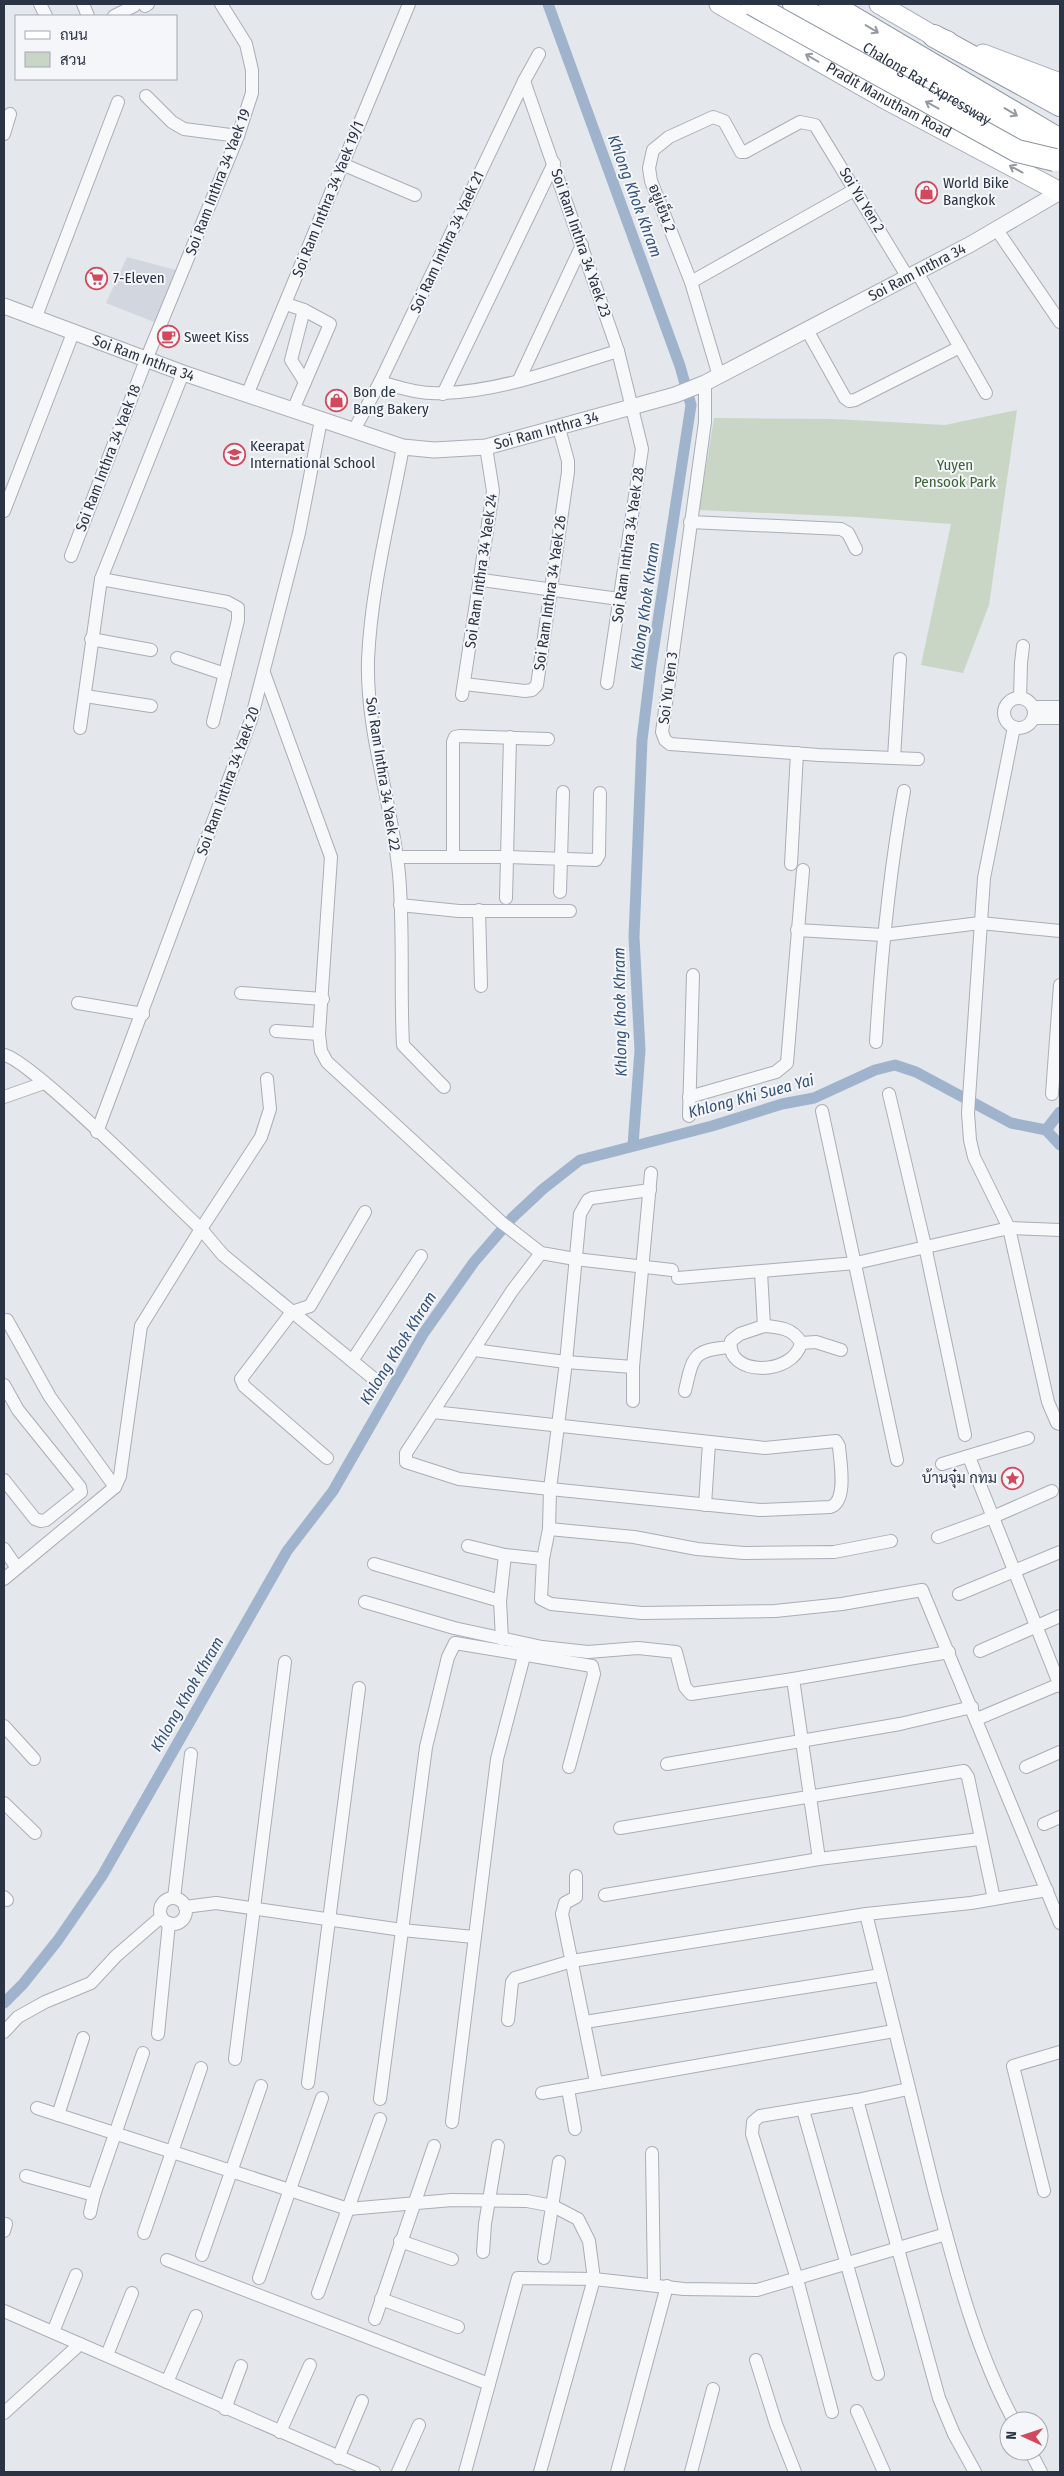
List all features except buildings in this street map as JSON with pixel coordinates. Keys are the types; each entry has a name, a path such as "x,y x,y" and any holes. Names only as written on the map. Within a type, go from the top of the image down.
{"highway":[{"name":"Chalong Rat Expressway","path":"794,4 1058,155"},
{"name":"Chalong Rat Expressway","path":"830,4 1058,155"},
{"path":"747,10 1017,151 1058,155"},
{"path":"934,36 1060,105"}],"main road":[{"name":"Pradit Manutham Road","path":"719,4 747,10 885,100 1060,192"},
{"path":"747,10 774,14 786,10 794,4"},
{"path":"879,4 934,36 1060,83"}],"street":[{"name":"Soi Ram Inthra 34 Yaek 19","path":"146,360 238,136 252,93 252,70 246,44 221,4"},
{"name":"Soi Ram Inthra 34 Yaek 19/1","path":"247,395 410,4"},
{"path":"117,15 142,5"},
{"name":"Soi Ram Inthra 34 Yaek 21","path":"354,430 380,382 524,81 539,54"},
{"name":"Soi Ram Inthra 34 Yaek 23","path":"524,81 618,351 633,407"},
{"path":"146,96 172,122 184,129 238,136"},
{"path":"34,319 118,102"},
{"path":"4,134 10,114"},
{"name":"อยู่เย็น 2","path":"691,282 649,174 650,156 656,145 668,137 713,117 724,121 741,152 800,122 815,124"},
{"name":"Soi Yu Yen 2","path":"815,124 960,347 986,393"},
{"path":"443,394 554,163"},
{"path":"342,164 415,195"},
{"path":"719,376 691,282 856,189"},
{"name":"Soi Ram Inthra 34","path":"4,306 146,360 403,447 434,450 486,447 633,407 700,386 998,230 1060,192"},
{"path":"998,230 1060,322"},
{"path":"519,380 582,245"},
{"path":"286,304 304,310 330,324 293,410"},
{"path":"304,310 291,360 305,382"},
{"path":"807,330 845,398 849,400 855,400 960,347"},
{"path":"4,510 73,333"},
{"path":"380,382 412,391 443,394 485,389 618,351"},
{"name":"Soi Ram Inthra 34 Yaek 18","path":"71,556 146,360"},
{"path":"80,728 91,639 101,579 183,373"},
{"name":"Soi Yu Yen 3","path":"700,386 705,422 662,732 664,740 670,744 918,759"},
{"name":"Soi Ram Inthra 34 Yaek 28","path":"608,683 642,449 633,407"},
{"name":"Soi Ram Inthra 34 Yaek 20","path":"98,1132 251,720 299,533 321,420"},
{"name":"Soi Ram Inthra 34 Yaek 26","path":"463,690 524,691 532,690 537,685 568,472 568,461 559,428"},
{"name":"Soi Ram Inthra 34 Yaek 22","path":"403,447 372,616 368,661 369,701 396,857 400,905 403,1045 444,1087"},
{"name":"Soi Ram Inthra 34 Yaek 24","path":"463,690 482,580 493,491 486,447"},
{"path":"690,522 841,529 848,533 856,548"},
{"path":"101,579 233,604 238,608 238,620 214,722"},
{"path":"482,580 619,599"},
{"path":"91,639 151,650"},
{"path":"1020,698 1023,646"},
{"path":"177,658 225,674"},
{"path":"894,758 900,659"},
{"path":"264,673 331,857 323,999 319,1034 321,1051 327,1062 505,1225 541,1252 575,1259 643,1266 675,1274 761,1272 856,1263 1009,1228 1060,1230"},
{"path":"85,696 151,706"},
{"path":"1020,698 1028,701 1033,713 1026,727 1014,727 1008,723 1005,710 1008,704 1020,698"},
{"path":"1033,713 1060,707"},
{"path":"1033,713 1060,718"},
{"path":"1014,727 984,878 968,1112 970,1140 974,1157 1009,1228 1048,1402 1057,1423 1060,1424"},
{"path":"453,856 453,742 455,737 548,739"},
{"path":"506,898 510,737"},
{"path":"792,864 797,753"},
{"path":"876,1042 882,935 891,862 904,791"},
{"path":"560,892 563,792"},
{"path":"396,857 453,856 595,860 599,857 600,793"},
{"path":"689,1097 776,1072 787,1063 803,870"},
{"path":"400,905 459,911 570,911"},
{"path":"479,910 482,986"},
{"path":"797,930 882,935 980,923 1060,931"},
{"path":"689,1116 693,975"},
{"path":"1052,1094 1060,985"},
{"path":"240,993 323,999"},
{"path":"78,1002 143,1014"},
{"path":"276,1031 319,1034"},
{"path":"4,1055 11,1057 44,1083 98,1132 201,1229 223,1254 373,1378"},
{"path":"4,1579 115,1488 120,1476 141,1326 261,1137 268,1123 270,1109 267,1079"},
{"path":"4,1097 16,1091 44,1083"},
{"path":"889,1094 925,1246 965,1435"},
{"path":"822,1111 897,1460"},
{"path":"633,1401 633,1367 651,1173"},
{"path":"650,1190 600,1196 588,1200 580,1214 566,1362 550,1489 549,1529 543,1560 540,1595 543,1602 642,1613 775,1611 842,1604 920,1589 924,1593 975,1713 1060,1923"},
{"path":"327,1458 242,1382 244,1373 292,1312 310,1306 365,1212"},
{"path":"433,1412 765,1448 836,1441 839,1446 841,1495 837,1504 830,1507 760,1510 705,1505 459,1479 409,1464 405,1459 406,1453 433,1412 474,1350 541,1252"},
{"path":"352,1361 421,1256"},
{"path":"761,1272 764,1326"},
{"path":"7,1320 50,1397 115,1488"},
{"path":"764,1326 787,1330 797,1335 801,1343 799,1352 790,1361 766,1368 739,1362 732,1355 731,1341 740,1334 764,1326"},
{"path":"801,1343 816,1342 841,1350"},
{"path":"685,1391 690,1368 704,1350 730,1347"},
{"path":"474,1350 566,1362 633,1367"},
{"path":"4,1385 18,1410 80,1486 81,1492 46,1520 41,1521 35,1519 4,1480"},
{"path":"942,1464 1028,1438"},
{"path":"705,1505 709,1443"},
{"path":"667,1764 975,1713 1060,1685 969,1457"},
{"path":"938,1537 992,1517 1052,1491"},
{"path":"549,1529 634,1537 697,1548 744,1553 834,1552 891,1541"},
{"path":"468,1546 506,1555 543,1560"},
{"path":"4,1549 17,1568"},
{"path":"959,1594 1060,1552"},
{"path":"502,1639 500,1601 506,1555"},
{"path":"374,1564 500,1601"},
{"path":"365,1602 542,1648 588,1652 638,1648 676,1652 685,1687 691,1694 793,1679 949,1652"},
{"path":"980,1651 1060,1616"},
{"path":"380,2099 426,1747 450,1649 455,1643 461,1642 524,1656 588,1665 594,1668 569,1767"},
{"path":"452,2122 497,1760 524,1656"},
{"path":"234,2059 285,1662"},
{"path":"793,1679 819,1859"},
{"path":"308,2083 359,1688"},
{"path":"4,1726 34,1759"},
{"path":"1026,1767 1060,1752"},
{"path":"174,1898 191,1754"},
{"path":"620,1828 964,1771 968,1777 994,1899"},
{"path":"4,1803 35,1833"},
{"path":"1044,1824 1060,1817"},
{"path":"605,1895 819,1859 980,1839"},
{"path":"576,1876 576,1897 565,1903 562,1910 596,2082"},
{"path":"508,2020 512,1982 515,1978 572,1961 866,1914 994,1899 1047,1890"},
{"path":"158,2034 165,1920 160,1911 163,1902 174,1898 181,1901 185,1907 183,1919 176,1923 165,1920"},
{"path":"185,1907 216,1903 402,1930 474,1937"},
{"path":"866,1914 908,2089 946,2234 971,2319 996,2387 1009,2411"},
{"path":"4,2032 18,2017 91,1983 116,1956 165,1920"},
{"path":"584,2022 881,1975"},
{"path":"542,2092 894,2031"},
{"path":"58,2115 83,2038"},
{"path":"1044,2191 1013,2066 1060,2052"},
{"path":"90,2213 94,2195 143,2053"},
{"path":"144,2233 201,2068"},
{"path":"202,2255 262,2086"},
{"path":"568,2089 575,2129"},
{"path":"832,2412 797,2279 751,2128 753,2122 760,2116 803,2110 908,2089"},
{"path":"258,2278 322,2098"},
{"path":"857,2100 939,2398 954,2434 975,2472"},
{"path":"38,2108 348,2209 452,2200 488,2202 527,2201 553,2206 578,2219 585,2230 592,2253 594,2279 540,2472"},
{"path":"803,2110 878,2374"},
{"path":"318,2293 380,2119"},
{"path":"375,2319 400,2241 434,2146"},
{"path":"483,2252 488,2202 498,2146"},
{"path":"617,2472 660,2285 652,2153"},
{"path":"544,2258 559,2162"},
{"path":"26,2176 94,2195"},
{"path":"465,2472 518,2278 594,2279 684,2289 757,2290 898,2250 946,2234"},
{"path":"400,2241 452,2259"},
{"path":"167,2260 489,2384"},
{"path":"53,2332 76,2275"},
{"path":"107,2355 132,2293"},
{"path":"380,2300 458,2327"},
{"path":"4,2311 107,2355 225,2409 374,2472"},
{"path":"167,2382 196,2316"},
{"path":"4,2413 80,2344"},
{"path":"756,2360 776,2424 794,2472"},
{"path":"225,2409 241,2366"},
{"path":"280,2432 310,2366"},
{"path":"691,2472 713,2389"},
{"path":"338,2458 362,2401"},
{"path":"857,2411 884,2472"},
{"path":"398,2472 420,2425"}],"shaded area":[{"path":"127,257 176,270 154,322 106,303"}],"green space":[{"name":"Yuyen Pensook Park","path":"1017,410 989,605 963,673 921,665 951,524 857,517 699,510 714,418 834,419 945,425"}],"waterway":[{"name":"Khlong Khok Khram","path":"548,4 680,366 691,405 651,666 642,740 634,937 640,1050 633,1145"},
{"name":"Khlong Khok Khram","path":"4,2003 23,1984 58,1940 102,1876 287,1551 333,1491 423,1334 474,1262 512,1218 543,1189 580,1160 712,1126 782,1104 814,1098 875,1070 895,1065 916,1072 1011,1123 1046,1130"},
{"name":"Khlong Khi Suea Yai","path":"1046,1130 1060,1112"},
{"path":"1046,1130 1060,1145"}],"place":[{"name":"World Bike Bangkok","path":"927,192"},
{"name":"7-Eleven","path":"97,278"},
{"name":"Sweet Kiss","path":"168,337"},
{"name":"Bon de Bang Bakery","path":"337,401"},
{"name":"Keerapat International School","path":"234,455"},
{"name":"บ้านจุ๋ม กทม","path":"1013,1478"}]}
